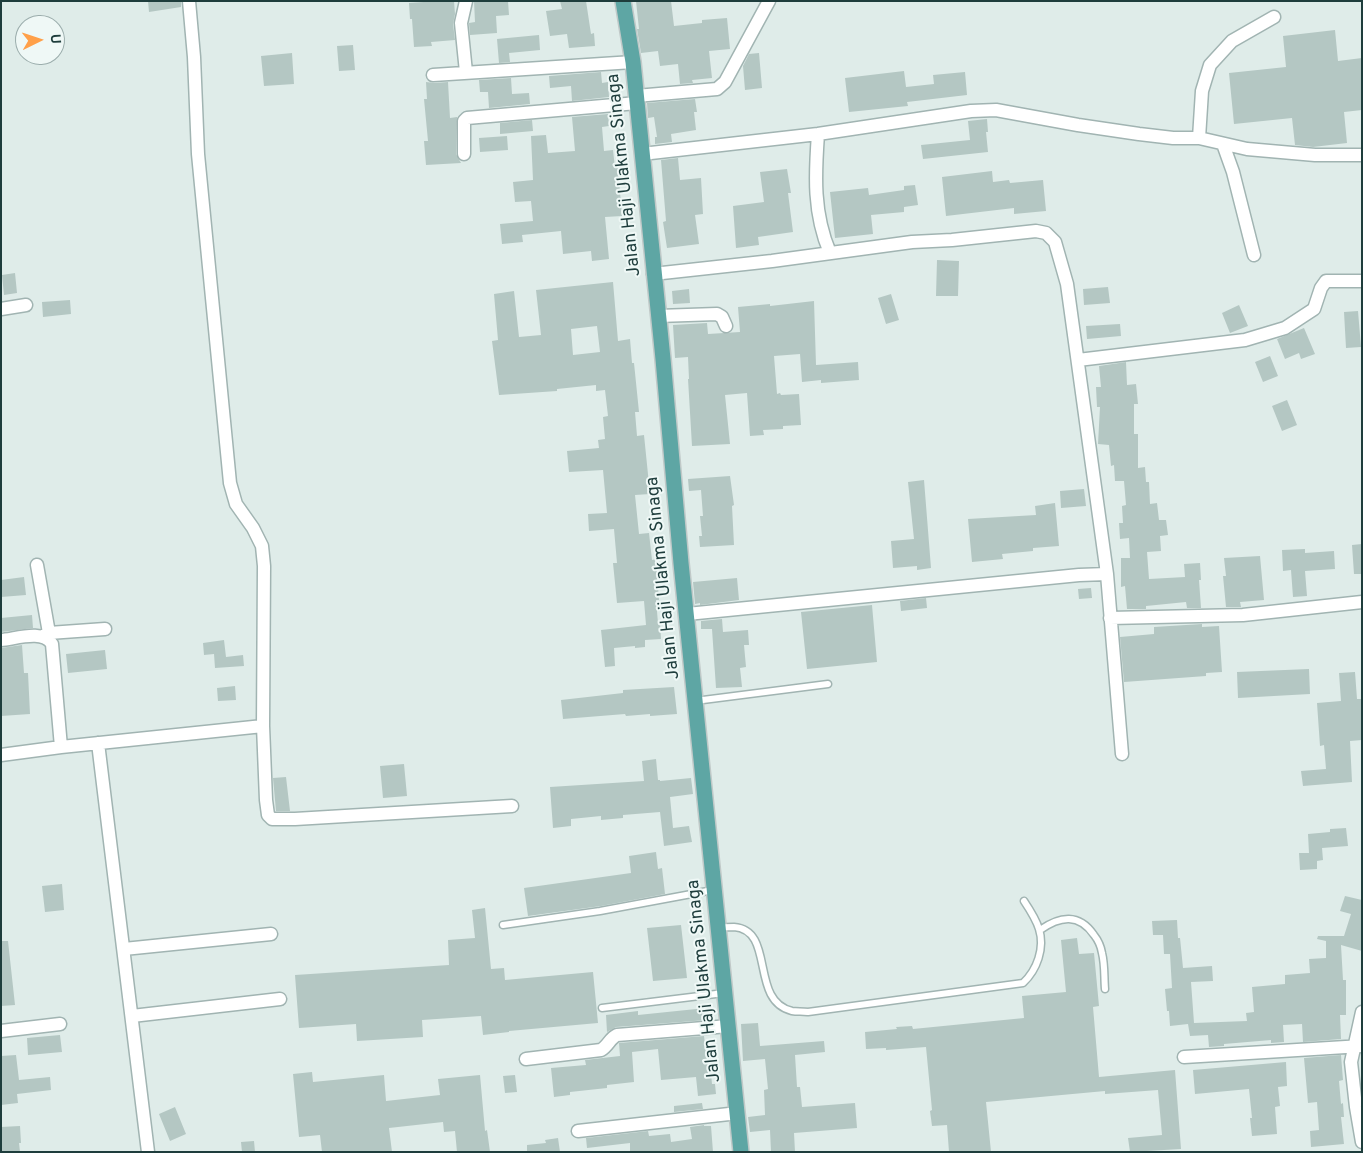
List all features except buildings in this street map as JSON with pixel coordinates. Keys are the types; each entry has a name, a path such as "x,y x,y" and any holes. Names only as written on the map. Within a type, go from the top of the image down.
{"main road":[{"name":"Jalan Haji Ulakma Sinaga","path":"623,1 637,100 681,563 741,1152"}],"street":[{"path":"189,1 194,57 198,154 230,483 236,504 253,528 262,546 264,566 263,726 268,815 270,818 295,818 512,806"},
{"path":"466,1 461,23 466,72"},
{"path":"464,154 463,127 464,121 467,118 637,100 717,89 725,82 770,1"},
{"path":"1199,138 1202,91 1210,65 1232,41 1274,17"},
{"path":"433,75 633,62"},
{"path":"642,154 818,134 971,111 996,110 1139,134 1199,138 1247,149 1315,155 1362,155"},
{"path":"818,134 815,172 817,205 822,234 830,253"},
{"path":"1223,144 1233,172 1254,256"},
{"path":"654,274 772,261 912,242 959,239 1036,230 1046,233 1055,242 1068,284 1107,574 1122,754"},
{"path":"1078,360 1245,340 1285,328 1314,309 1321,288 1326,281 1362,281"},
{"path":"1,309 26,305"},
{"path":"658,316 717,314 722,316 726,326"},
{"path":"37,565 46,635 52,644 61,747"},
{"path":"687,614 1079,575 1107,574"},
{"path":"1110,618 1243,615 1362,602"},
{"path":"1,640 105,629"},
{"path":"1,754 263,726"},
{"path":"98,743 148,1152"},
{"path":"124,949 271,934"},
{"path":"132,1016 280,999"},
{"path":"1362,1012 1358,1046 1351,1062 1362,1142"},
{"path":"1,1031 60,1024"},
{"path":"526,1059 601,1050 617,1034 728,1026"},
{"path":"1184,1057 1358,1046"},
{"path":"578,1131 738,1113"}],"lane":[{"path":"695,701 828,684"},
{"path":"503,924 600,911 714,890"},
{"path":"718,928 736,927 746,931 757,943 766,986 771,997 792,1011 808,1012 1023,983 1031,975 1039,960 1040,930 1024,901"},
{"path":"1040,930 1052,922 1064,919 1080,921 1090,928 1102,952 1105,989"},
{"path":"602,1008 725,993"}]}
